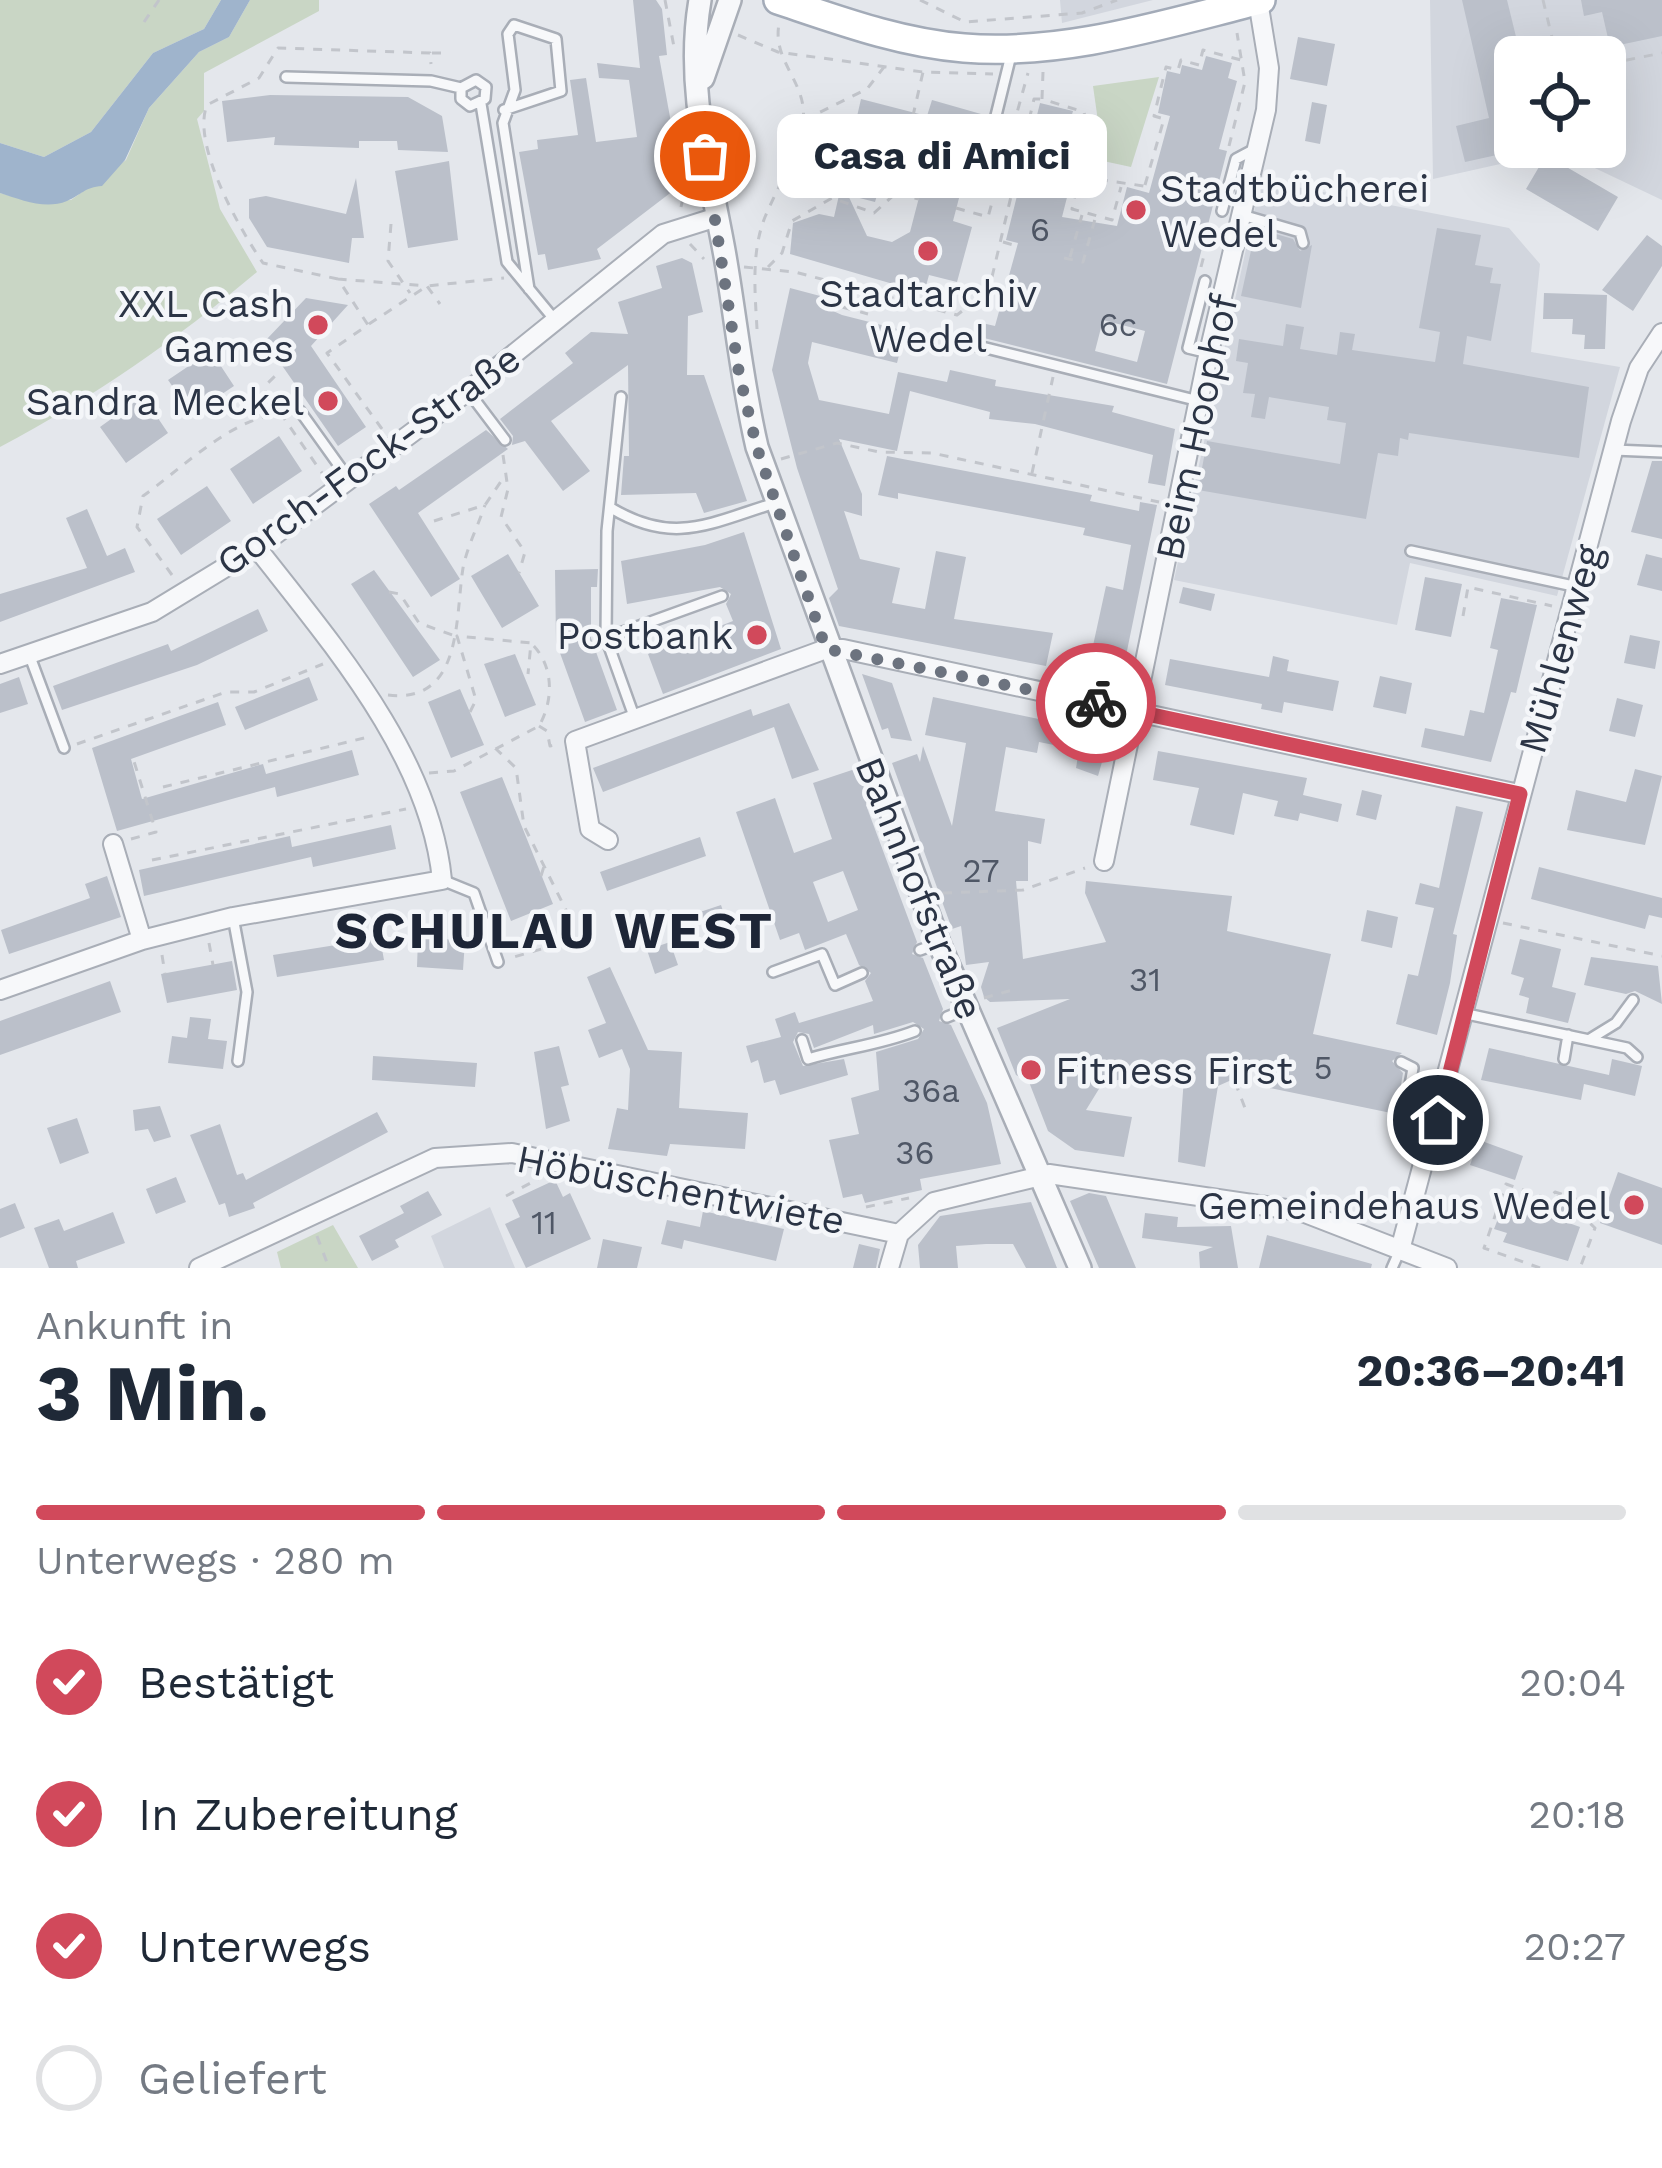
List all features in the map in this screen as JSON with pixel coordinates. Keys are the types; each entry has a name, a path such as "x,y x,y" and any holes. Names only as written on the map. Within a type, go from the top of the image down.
{"main road":[{"path":"778,0 919,41 1020,61 1259,0"}],"street":[{"name":"Bahnhofstraße","path":"700,0 693,47 714,218 727,267 739,373 775,503 922,900 930,947 1080,1268"},
{"path":"698,103 706,59 730,0"},
{"name":"Beim Hoophof","path":"1104,861 1209,353 1232,213 1258,148 1269,68 1259,0"},
{"name":"Gorch-Fock-Straße","path":"0,664 152,612 257,548 468,391 663,234 714,218"},
{"name":"Mühlenweg","path":"1396,1259 1467,1014 1520,794 1614,450 1639,368 1662,333"},
{"path":"0,990 142,940 206,923 442,880 438,838 387,731 339,657 257,548"},
{"path":"608,840 590,829 575,741 826,649 1520,794"},
{"path":"112,844 142,940"},
{"name":"Höbüschentwiete","path":"199,1268 435,1158 512,1153 899,1234"},
{"path":"889,1268 899,1234 934,1202 1039,1175 1300,1211 1396,1259 1448,1268"}],"lane":[{"path":"504,110 561,91 556,39 514,25 508,34 515,90 504,110 529,290"},
{"path":"985,160 1020,61"},
{"path":"286,77 431,81 461,88"},
{"path":"461,88 470,80 482,82 487,93 481,104 507,262 555,320"},
{"path":"461,88 465,104 481,104"},
{"path":"1232,213 1290,225 1300,232 1303,243"},
{"path":"1201,282 1188,348 1209,353"},
{"path":"974,345 1199,401"},
{"path":"468,391 504,445"},
{"path":"621,398 606,638 635,719"},
{"path":"300,411 340,484"},
{"path":"1614,450 1662,452"},
{"path":"611,508 643,527 684,532 775,503"},
{"path":"1411,551 1578,587"},
{"path":"606,638 722,596"},
{"path":"29,654 64,748"},
{"path":"442,880 474,893 498,962"},
{"path":"233,917 247,992 238,1060"},
{"path":"773,972 822,954 835,985 862,973"},
{"path":"1590,1040 1616,1023 1633,1000"},
{"path":"1467,1014 1627,1048 1637,1057"},
{"path":"802,1040 808,1059 858,1045 875,1047 915,1030"},
{"path":"1564,1059 1568,1035"},
{"path":"1400,1061 1413,1068 1401,1137"}],"path":[{"path":"144,22 159,0"},
{"path":"665,0 672,22"},
{"path":"920,0 965,22 1082,13 1117,0"},
{"path":"1543,0 1556,54 1627,60 1662,52"},
{"path":"1230,151 1245,82 1237,31"},
{"path":"449,53 278,48 259,78 207,105 202,118 221,187 263,263 338,279 427,286 518,276"},
{"path":"1121,187 1079,174 1072,209 1112,220 1123,180 1148,186 1164,119 1154,116 1166,67 1178,70 1181,60 1199,65 1203,50 1242,60"},
{"path":"754,267 763,221 784,181 803,120 802,91 778,52"},
{"path":"430,53 431,81"},
{"path":"956,208 988,217 1020,61"},
{"path":"803,120 867,89 884,67"},
{"path":"1042,100 1043,70"},
{"path":"768,267 782,253 792,221 832,198 874,213 895,194 922,73"},
{"path":"992,277 1034,100 1084,112 1088,136"},
{"path":"832,198 838,130"},
{"path":"895,194 919,199"},
{"path":"1082,212 1067,259 1083,262 1096,215"},
{"path":"391,224 388,261 411,294"},
{"path":"1201,282 1205,237 1211,228"},
{"path":"1001,242 1017,246"},
{"path":"741,267 768,267 957,315 987,292"},
{"path":"338,279 368,325"},
{"path":"833,282 827,303 868,314"},
{"path":"394,445 327,353 427,286"},
{"path":"427,286 440,304"},
{"path":"1032,475 1055,367"},
{"path":"257,416 270,378 281,370"},
{"path":"266,396 340,484"},
{"path":"183,593 137,526 143,496 257,416 281,414"},
{"path":"777,460 837,442 878,452 932,453 1178,507"},
{"path":"504,445 507,472 501,517 525,552 519,573"},
{"path":"361,689 395,697 421,692 446,673 457,636 464,564 485,506 507,472"},
{"path":"434,521 485,506"},
{"path":"1463,616 1468,587 1571,610"},
{"path":"389,592 400,594 419,623 457,636 531,644 542,654 549,674 547,712 539,726 454,771 409,775"},
{"path":"457,636 476,700 470,712"},
{"path":"528,674 531,644"},
{"path":"64,748 226,692 254,692 339,657"},
{"path":"164,787 387,731"},
{"path":"495,748 516,768 513,796 569,916 552,946 498,962"},
{"path":"112,844 156,832 133,755"},
{"path":"152,860 425,804"},
{"path":"524,826 524,835"},
{"path":"922,900 946,891 1023,890 1104,861"},
{"path":"541,876 546,862"},
{"path":"1490,920 1662,956"},
{"path":"206,923 213,965"},
{"path":"960,1010 1016,989"},
{"path":"1234,1082 1244,1108"},
{"path":"506,1196 561,1163"},
{"path":"1540,1268 1484,1248 1506,1184 1549,1198 1555,1192 1576,1199 1579,1213 1594,1228 1580,1268"},
{"path":"309,1219 329,1268"}],"shaded area":[{"path":"1060,0 1153,0 1062,23"},
{"path":"1430,0 1662,0 1662,200 1595,168 1626,168 1626,36 1494,36 1494,165 1433,179"},
{"path":"1261,180 1509,228 1540,264 1531,352 1620,367 1557,596 1410,563 1397,625 1174,580"},
{"path":"490,1207 515,1268 444,1268 431,1236"}],"green space":[{"path":"0,0 221,0 204,29 153,53 91,132 44,157 0,143"},
{"path":"250,0 319,0 319,11 204,73 204,111 197,119 220,209 257,272 133,367 0,447 0,193 28,201 71,200 126,160 149,108 199,52 229,37"},
{"path":"1159,77 1131,167 1094,159 1100,135 1093,86"},
{"path":"333,1225 358,1268 281,1268 277,1252"}],"water":[{"path":"221,0 250,0 229,37 199,52 149,108 125,160 102,186 50,205 0,193 0,143 44,157 91,132 153,53 204,29"}],"building":[{"path":"633,0 656,0 662,9 667,55 659,56 682,184 597,249 601,259 548,270 545,254 538,255 519,152 538,149 537,140 578,135 570,80 586,78 596,142 637,137 629,80 599,78 597,63 640,68"},
{"path":"1462,0 1507,0 1516,36 1494,36 1494,156 1465,162 1456,126 1489,118"},
{"path":"1581,0 1662,0 1662,36 1626,44 1626,36 1607,36 1602,12 1584,16"},
{"path":"1298,37 1335,44 1327,86 1290,79"},
{"path":"1206,56 1232,63 1228,78 1237,81 1219,149 1227,151 1167,384 980,337 982,323 995,326 1018,243 1006,240 1040,103 1073,111 1071,118 1083,120 1079,134 1092,136 1082,173 1074,170 1062,217 1117,226 1127,187 1149,193 1170,116 1158,113 1167,71 1180,74 1182,65 1202,70","holes":["1103,320 1145,331 1137,362 1095,351"]},
{"path":"270,95 408,97 442,116 448,152 398,150 397,141 359,141 359,148 274,145 275,137 227,142 222,101"},
{"path":"861,99 927,116 932,100 981,114 953,221 972,227 957,282 929,275 924,293 790,254 793,223 819,214 834,217","holes":["899,123 936,132 910,232 892,242 867,236 848,195 875,202"]},
{"path":"1312,102 1327,105 1320,144 1305,141"},
{"path":"449,161 458,240 408,248 395,171"},
{"path":"1538,168 1568,168 1618,197 1598,231 1526,189"},
{"path":"356,178 364,238 352,238 349,263 267,247 249,218 249,199 266,196 346,214"},
{"path":"1256,228 1293,239 1300,251 1312,245 1301,308 1241,296"},
{"path":"1437,228 1481,235 1475,265 1493,268 1490,283 1501,284 1491,341 1467,336 1463,364 1589,387 1579,458 1409,433 1408,440 1400,438 1398,456 1378,453 1366,519 1198,490 1207,441 1340,464 1346,423 1327,420 1329,407 1269,397 1265,419 1251,417 1255,394 1243,393 1248,363 1236,361 1239,339 1283,346 1286,324 1304,327 1300,349 1337,355 1340,332 1355,334 1352,350 1435,362 1440,332 1419,328"},
{"path":"1647,235 1662,246 1662,266 1633,311 1602,290"},
{"path":"682,258 692,263 703,312 688,316 687,375 704,375 747,501 704,513 696,493 621,495 624,456 629,456 628,365 551,421 590,471 563,491 525,441 512,445 513,436 500,419 573,363 565,353 591,332 628,334 618,302 662,288 656,266"},
{"path":"790,288 824,297 822,306 842,315 905,331 897,363 812,342 808,363 819,400 889,414 898,372 947,382 950,370 996,380 995,386 1114,406 1112,412 1175,429 1165,486 1148,483 1153,455 1035,424 989,419 990,412 910,391 897,451 839,439 862,494 862,516 844,511 860,559 900,568 892,603 925,609 936,551 966,557 954,619 1053,633 1046,666 839,626 829,598 838,589 797,468 772,370"},
{"path":"1544,293 1607,295 1605,349 1584,349 1585,335 1572,334 1573,319 1543,319"},
{"path":"306,298 348,305 311,346 366,427 338,446 265,341"},
{"path":"211,351 234,386 192,414 168,380"},
{"path":"143,396 168,433 126,463 100,427"},
{"path":"486,430 508,449 418,513 460,579 431,597 369,504 396,486 399,490"},
{"path":"279,436 302,471 253,504 230,469"},
{"path":"887,456 1092,495 1090,501 1139,511 1140,502 1157,505 1121,680 1087,673 1106,586 1123,590 1131,545 1083,535 1085,528 898,493 898,499 878,495"},
{"path":"1652,461 1662,461 1662,539 1631,532"},
{"path":"207,486 231,521 181,555 157,519"},
{"path":"87,509 107,556 125,548 135,572 0,622 0,594 87,568 66,518"},
{"path":"744,532 781,649 663,694 648,654 733,621 726,604 731,594 720,587 627,604 621,561 705,545"},
{"path":"508,554 539,606 502,628 471,576"},
{"path":"1646,554 1662,558 1662,591 1637,585"},
{"path":"598,569 597,587 591,587 591,638 617,710 585,722 556,642 555,570"},
{"path":"374,570 440,660 413,677 351,584"},
{"path":"1425,577 1462,584 1451,637 1415,630"},
{"path":"1183,587 1215,594 1211,611 1179,603"},
{"path":"1501,598 1537,605 1516,693 1511,692 1491,762 1421,747 1425,728 1464,736 1470,710 1484,713 1498,650 1490,648"},
{"path":"258,609 268,631 197,665 62,710 53,686 168,644 171,651"},
{"path":"1630,635 1660,641 1655,669 1624,663"},
{"path":"515,654 536,705 505,717 484,664"},
{"path":"1273,656 1289,660 1287,671 1339,681 1333,711 1284,702 1282,713 1261,709 1262,704 1165,685 1170,659 1269,677"},
{"path":"862,674 892,683 912,741 891,738 888,728 882,730"},
{"path":"1380,676 1412,683 1406,714 1373,707"},
{"path":"19,677 28,704 0,713 0,684"},
{"path":"309,677 318,700 245,730 235,707"},
{"path":"460,689 484,745 451,758 428,702"},
{"path":"933,697 1110,734 1098,776 1076,768 1079,750 1039,742 1037,753 1006,747 995,811 1045,819 1041,844 1028,841 1028,881 1016,881 1023,959 1106,942 1085,893 1086,881 1232,896 1227,931 1331,954 1313,1034 1402,1053 1392,1061 1403,1073 1396,1114 1260,1086 1265,1065 1218,1086 1205,1167 1178,1162 1185,1063 1102,1084 1086,1110 1132,1117 1124,1157 1075,1150 1048,1131 1029,1082 1016,1075 997,1028 1070,999 990,1002 984,997 981,987 989,962 966,965 961,926 952,929 892,763 917,754 920,762 923,746 952,826 966,743 925,735"},
{"path":"1617,698 1643,705 1635,737 1609,731"},
{"path":"218,702 226,725 131,759 142,799 263,764 266,774 352,750 359,775 277,797 275,787 117,831 92,748"},
{"path":"789,703 819,770 792,779 774,727 603,792 593,768 751,709 753,716"},
{"path":"1158,751 1307,778 1303,795 1342,804 1338,822 1300,813 1298,821 1274,816 1278,801 1243,793 1234,835 1190,825 1199,788 1153,780"},
{"path":"855,769 866,786 871,803 866,805 917,942 912,954 923,958 943,1009 939,1021 951,1025 987,1103 1001,1164 920,1179 922,1190 865,1203 862,1194 843,1198 829,1140 859,1134 851,1098 879,1090 876,1052 918,1039 924,1029 913,1022 874,1034 873,1025 814,1048 809,1034 798,1032 793,1042 803,1066 844,1059 848,1075 780,1095 775,1080 764,1083 758,1060 751,1063 746,1046 781,1037 775,1019 795,1012 799,1023 873,1001 865,981 871,973 859,965 846,934 805,950 799,933 780,940 736,812 775,798 794,853 832,839 813,783","holes":["843,871 858,910 828,922 813,882"]},
{"path":"1635,769 1662,776 1645,845 1567,830 1576,790 1626,802"},
{"path":"502,777 553,904 511,921 460,792"},
{"path":"1362,790 1382,795 1376,820 1356,815"},
{"path":"1456,806 1483,812 1453,934 1457,935 1450,983 1437,1035 1396,1024 1408,974 1418,976 1434,908 1415,904 1420,883 1439,888"},
{"path":"391,825 396,849 313,867 311,857 144,896 139,870 290,836 292,847"},
{"path":"700,837 706,856 607,891 600,872"},
{"path":"1539,867 1662,898 1662,918 1649,915 1645,929 1531,899"},
{"path":"107,876 121,917 9,954 1,930 90,898 85,884"},
{"path":"721,905 730,932 710,939 700,912"},
{"path":"1367,910 1398,917 1392,948 1361,941"},
{"path":"380,938 384,960 277,977 273,955"},
{"path":"418,938 465,940 463,970 417,967"},
{"path":"1520,939 1561,949 1552,987 1576,993 1568,1023 1526,1013 1529,998 1519,995 1524,978 1511,974"},
{"path":"670,942 678,965 655,974 647,950"},
{"path":"1591,957 1658,966 1662,1004 1635,991 1626,994 1584,985"},
{"path":"232,961 237,990 167,1003 161,974"},
{"path":"610,967 648,1050 682,1052 679,1108 748,1113 745,1149 670,1144 667,1156 608,1149 617,1108 628,1110 630,1069 622,1049 599,1058 588,1030 606,1023 587,977"},
{"path":"110,981 121,1012 0,1055 0,1021"},
{"path":"190,1017 211,1019 208,1039 227,1041 223,1069 168,1063 172,1036 187,1038"},
{"path":"559,1046 569,1085 561,1087 570,1121 546,1129 534,1052"},
{"path":"1489,1048 1609,1075 1612,1059 1642,1066 1635,1096 1584,1084 1581,1100 1481,1080"},
{"path":"373,1056 477,1063 475,1087 372,1080"},
{"path":"160,1106 171,1137 154,1142 148,1129 135,1131 133,1110"},
{"path":"377,1112 388,1132 253,1203 255,1208 229,1217 225,1203 219,1205 190,1135 220,1124 237,1175 243,1173 246,1180"},
{"path":"77,1118 89,1153 60,1164 47,1128"},
{"path":"1479,1140 1523,1156 1515,1180 1470,1165"},
{"name":"Gemeindehaus Wedel","path":"1618,1172 1662,1188 1662,1245 1600,1223"},
{"path":"176,1177 186,1202 156,1214 146,1189"},
{"path":"555,1180 563,1197 570,1193 591,1239 526,1268 505,1224 520,1217 512,1200"},
{"path":"428,1191 442,1215 395,1240 399,1247 372,1261 359,1236 404,1213 400,1206"},
{"path":"1089,1193 1106,1196 1136,1268 1099,1268 1070,1201"},
{"path":"1557,1195 1573,1201 1566,1222 1580,1227 1568,1261 1503,1242 1507,1233 1494,1229 1503,1206 1510,1209 1512,1202 1550,1216"},
{"path":"1031,1202 1057,1268 1026,1268 1013,1244 986,1244 956,1246 958,1268 920,1268 918,1245 940,1216"},
{"path":"15,1203 25,1228 0,1238 0,1209"},
{"path":"703,1211 784,1229 776,1261 684,1240 682,1249 661,1244 667,1220 700,1227"},
{"path":"113,1212 125,1243 76,1261 78,1268 49,1268 34,1228 59,1219 64,1231"},
{"path":"1145,1213 1178,1217 1177,1227 1231,1226 1238,1268 1200,1268 1199,1252 1213,1247 1142,1238"},
{"path":"1267,1235 1372,1264 1371,1268 1259,1268"},
{"path":"603,1239 642,1247 637,1268 597,1268"},
{"path":"859,1244 880,1249 876,1268 853,1268"}],"way so far":[{"path":"705,156 727,267 739,373 757,448 826,649 1096,703"}],"place":[{"name":"Casa di Amici","path":"705,156"},
{"name":"Stadtbücherei Wedel","path":"1136,210"},
{"name":"Stadtarchiv Wedel","path":"928,251"},
{"name":"XXL Cash Games","path":"318,325"},
{"name":"Sandra Meckel","path":"328,401"},
{"name":"Postbank","path":"757,635"},
{"name":"Fitness First","path":"1031,1070"},
{"name":"Gemeindehaus Wedel","path":"1634,1205"}],"district":[{"name":"SCHULAU WEST","path":"555,930"}],"route":[{"path":"1096,703 1520,794 1438,1120"}]}
